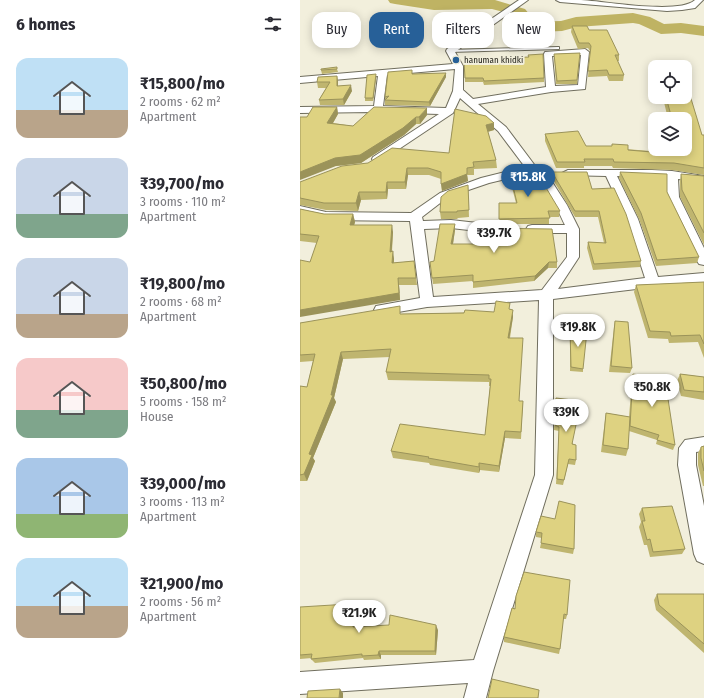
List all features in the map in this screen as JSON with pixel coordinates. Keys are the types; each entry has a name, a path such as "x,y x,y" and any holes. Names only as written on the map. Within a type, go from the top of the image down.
{"street":[{"path":"560,0 680,9 692,6 699,0"},
{"path":"370,164 450,111 458,91 459,66 450,51 521,2"},
{"path":"472,102 551,88 582,86 585,52 548,54 551,88"},
{"path":"300,80 459,66"},
{"path":"378,109 383,72"},
{"path":"458,91 502,129 561,205 573,229 573,257 546,295 544,475 482,671 475,698"},
{"path":"300,110 378,109 450,111"},
{"path":"416,221 444,195 485,180 536,171 672,174 704,179"},
{"path":"609,172 632,219 652,282"},
{"path":"672,174 673,197 704,261"},
{"path":"300,210 326,216 416,221 493,230 573,229"},
{"path":"416,221 427,302"},
{"path":"366,312 427,302 546,295 652,282 704,278"},
{"path":"704,444 692,445 688,448 687,465 704,554"},
{"path":"300,683 482,671"}],"lane":[{"path":"450,51 558,48"}],"building":[{"path":"572,26 587,26 589,30 607,30 619,55 615,55 624,75 609,75 607,70 588,71 591,46 589,43 579,43"},
{"path":"580,53 577,80 557,81 554,54"},
{"path":"543,54 544,78 484,81 483,78 465,78 464,62 504,60 504,58 529,57 528,55"},
{"path":"337,67 337,69 321,70 321,69"},
{"path":"412,70 412,74 446,73 429,102 385,100 389,96 385,97 388,72"},
{"path":"376,74 373,98 365,98 367,75"},
{"path":"337,76 337,86 351,85 343,99 319,100 330,82 317,82 318,77"},
{"path":"692,102 702,135 704,135 704,168 674,163 614,162 613,159 584,159 585,162 557,162 545,134 578,131 586,146 612,146 612,144 628,145 628,150 648,152 648,156 692,156 692,112 670,112 668,104 692,104"},
{"path":"313,107 337,107 327,123 353,126 374,107 427,108 419,117 416,117 403,128 360,155 335,158 300,172 300,117 307,117"},
{"path":"455,109 486,116 494,123 486,125 496,160 473,162 474,167 467,168 467,174 441,184 441,172 428,168 407,168 405,182 387,182 386,192 359,192 356,203 324,203 300,198 300,182 342,166 368,163 392,148 449,153"},
{"path":"527,170 536,171 560,211 548,211 550,218 499,219 499,203 517,203 510,174"},
{"path":"552,172 587,172 592,189 614,188 626,214 641,261 594,264 588,242 606,243 599,211 575,211"},
{"path":"620,172 667,174 667,192 699,257 657,260 641,213"},
{"path":"681,174 704,176 704,233 682,190"},
{"path":"468,185 469,210 440,212 441,197 448,191"},
{"path":"300,209 324,214 353,214 350,225 392,225 390,252 393,251 392,263 414,261 416,278 398,278 399,293 300,310 300,260 310,262 319,236 300,234"},
{"path":"440,224 455,224 451,244 480,244 482,228 552,229 557,262 549,262 535,276 473,282 473,275 432,278 430,262 434,261"},
{"path":"704,282 704,344 700,335 671,336 670,332 650,331 636,285"},
{"path":"496,301 510,303 509,309 513,310 508,338 523,338 519,401 523,401 521,432 505,431 499,466 479,463 479,467 391,451 400,424 485,435 491,379 489,379 489,375 386,372 391,349 341,352 331,395 333,395 309,454 312,455 304,474 300,475 300,386 307,387 315,354 300,355 300,323 400,306 400,314 464,313 465,310 494,312"},
{"path":"615,321 628,322 632,368 611,366"},
{"path":"570,330 587,331 583,369 571,367"},
{"path":"633,374 665,379 675,445 657,440 659,435 630,426"},
{"path":"680,374 704,377 704,392 684,390"},
{"path":"556,398 581,401 572,444 576,445 576,460 569,459 564,480 557,479 559,427 555,425"},
{"path":"606,413 630,417 628,449 603,445"},
{"path":"704,446 704,471 701,458 701,447"},
{"path":"559,501 575,505 574,549 541,543 542,533 536,532 541,516 555,519"},
{"path":"672,506 685,549 653,552 650,539 647,540 642,521 645,521 642,508"},
{"path":"524,572 570,580 567,615 564,614 560,649 504,637 512,608 515,609 516,596"},
{"path":"657,594 704,594 704,644 659,605"},
{"path":"349,604 348,612 354,611 353,627 389,625 390,615 436,625 435,651 379,651 378,655 362,656 362,654 311,659 312,654 300,655 300,607"},
{"path":"492,679 539,690 538,698 488,698"},
{"path":"340,689 339,698 307,698 308,691"}],"waterway":[{"path":"395,0 434,5 493,4 520,12 523,16 514,24 520,27 562,26 576,22 633,18 644,20 661,29 681,28 704,31"}],"place":[{"name":"hanuman khidki","path":"456,60"}]}
